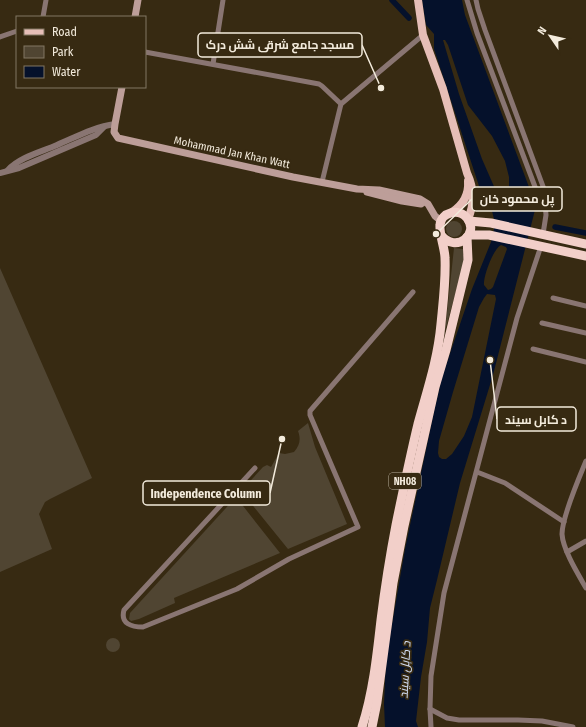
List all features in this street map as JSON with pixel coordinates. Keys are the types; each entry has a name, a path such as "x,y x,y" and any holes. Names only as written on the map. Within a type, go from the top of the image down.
{"highway":[{"path":"586,244 491,223 469,220 461,213 452,212 444,217 441,227 445,239 454,243 459,243 468,236 489,235 586,256"},
{"name":"NH08","path":"372,727 377,702 393,584 404,526 435,387 446,350 468,260 469,220"},
{"name":"NH08","path":"362,727 366,716 376,664 386,585 396,525 418,424 437,358 445,258 441,227"}],"main road":[{"path":"135,16 138,0"},
{"path":"418,0 423,35 443,89 467,173 472,185 473,199 469,220"},
{"path":"115,124 122,88"},
{"name":"Mohammad Jan Khan Watt","path":"115,124 115,135 118,138 322,182 379,190 423,200 428,204 441,227"},
{"path":"452,212 460,206 466,198 468,188 467,173"}],"street":[{"path":"43,16 46,0"},
{"path":"213,64 223,0"},
{"path":"467,0 477,33 537,192 545,205"},
{"path":"476,0 485,30 544,189 546,215 543,234"},
{"path":"477,33 485,30"},
{"path":"0,37 16,31"},
{"path":"322,182 340,104 423,35"},
{"path":"146,52 319,84 340,104"},
{"path":"0,172 8,170 18,162 81,134 115,124"},
{"path":"431,727 431,676 444,593 517,318 541,246"},
{"path":"255,468 126,607 122,614 125,622 133,627 142,627 237,589 289,559 358,527 310,415 310,411 413,292"},
{"path":"553,298 586,306"},
{"path":"542,323 586,333"},
{"path":"533,349 586,362"},
{"path":"586,461 564,522 562,536 567,552 586,588"},
{"path":"477,472 505,483 564,522"},
{"path":"567,552 586,541"},
{"path":"430,708 447,718 459,720 542,721 573,727"}],"green space":[{"path":"451,221 457,221 462,226 460,235 457,237 451,237 446,232 446,226"},
{"path":"454,248 463,249 463,255 466,255 445,331"},
{"path":"0,268 92,478 45,502 39,514 52,549 0,572"},
{"path":"308,423 315,447 347,524 288,549 241,491 263,467 267,465 271,467 279,453 285,454 294,452 298,447 299,442 298,431"},
{"path":"236,497 280,553 174,598 175,603 131,621 129,619 130,613"},
{"path":"113,638 118,640 120,645 118,650 113,652 108,650 106,645 108,640"}],"water":[{"path":"422,0 462,0 465,15 536,206 493,375 460,483 430,608 427,642 416,721 418,727 385,727 384,704 386,659 405,549 435,407 442,377 472,289 491,242 494,229 494,219 491,207 479,186 434,49 434,34 426,25","holes":["443,40 445,40 448,45 468,105 492,136 505,161 509,177 509,192 507,206 505,208 503,207 482,159 459,94","501,245 507,249 493,287 488,290 484,285 485,276 492,257","487,294 495,295 496,299 472,417 464,436 452,454 446,459 442,459 439,457 438,453 439,441 479,307"]}],"waterway":[{"path":"392,0 409,18"},
{"path":"555,227 586,233"}],"place":[{"name":"مسجد جامع شرقی شش درک","path":"381,88"},
{"name":"پل محمود خان","path":"436,234"},
{"name":"د کابل سيند","path":"490,360"},
{"name":"Independence Column","path":"282,439"}]}
